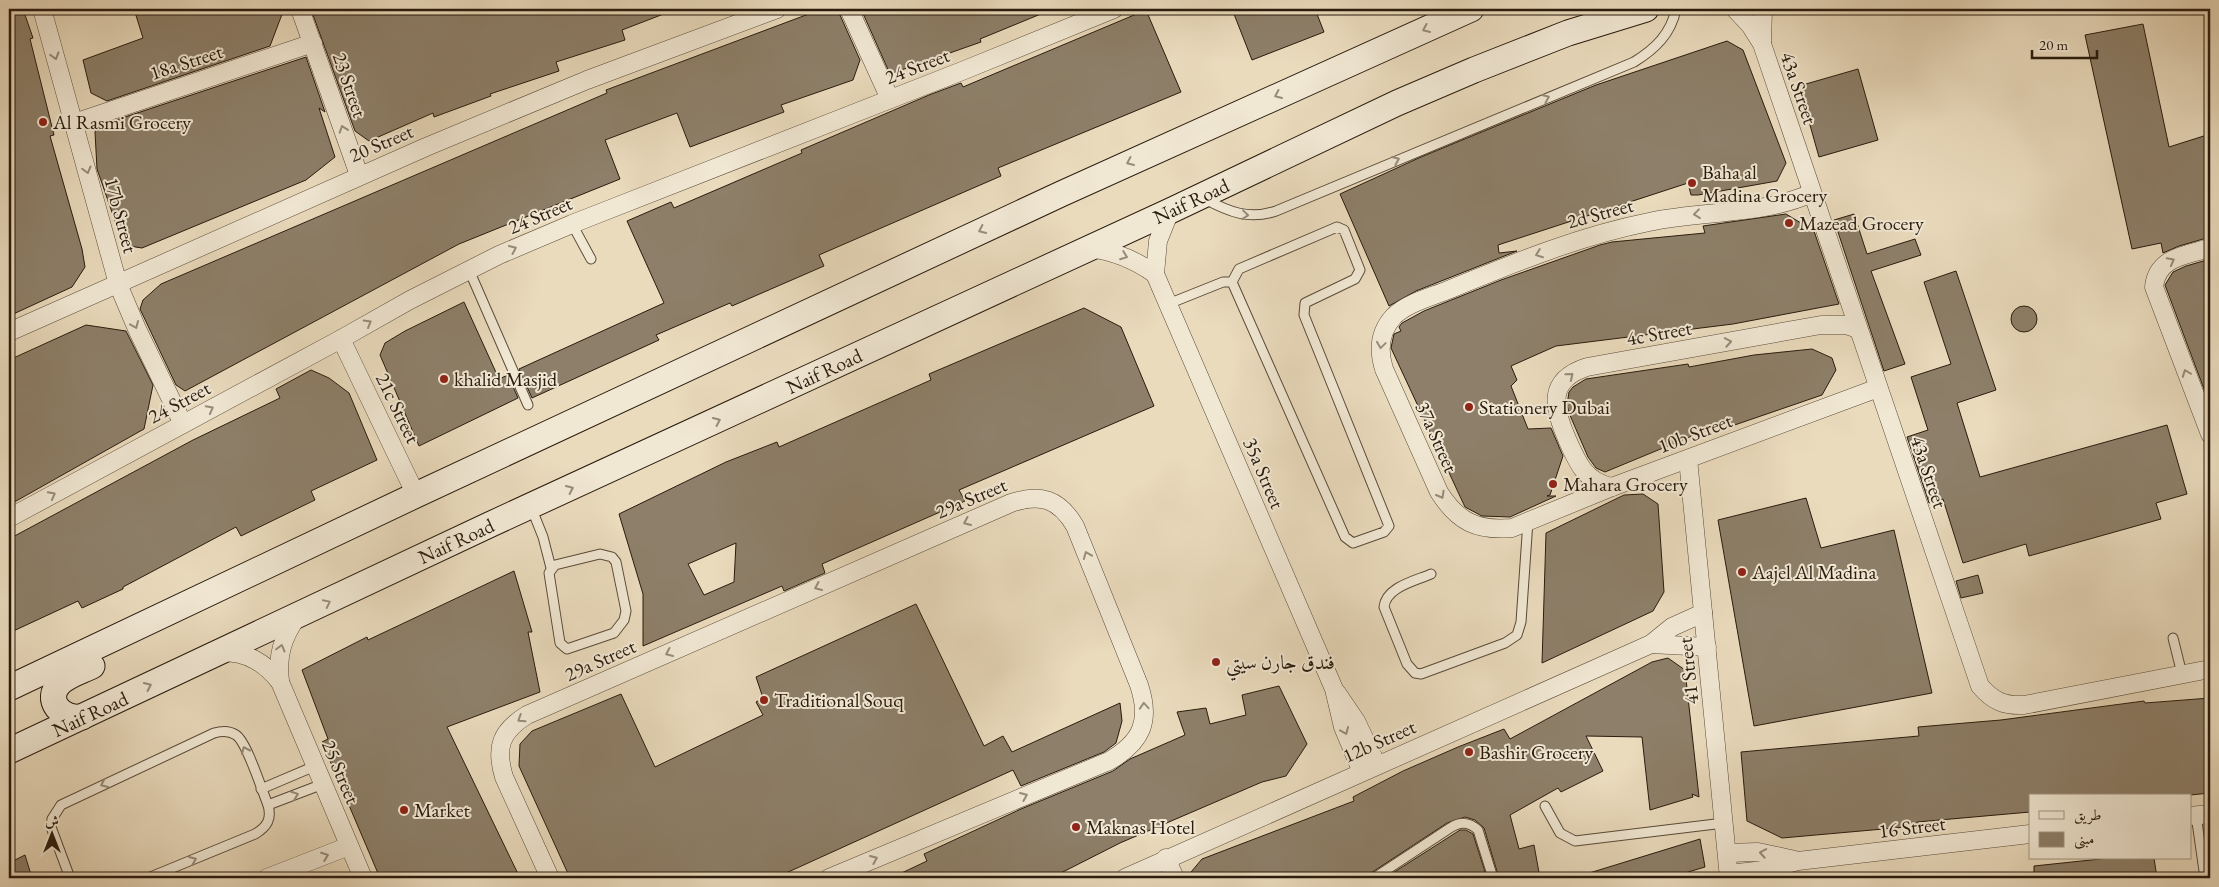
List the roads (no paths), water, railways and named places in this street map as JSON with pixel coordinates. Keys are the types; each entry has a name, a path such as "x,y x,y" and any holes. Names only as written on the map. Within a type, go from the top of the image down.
{"main road":[{"path":"9,688 416,495 1061,194 1471,9"},
{"path":"1474,70 1479,58 1493,47 1589,9"},
{"name":"Naif Road","path":"9,751 1170,211 1397,103 1474,70 1568,34 1646,9"},
{"path":"82,717 72,718 64,715 57,709 54,700 55,691 60,683 149,637 185,605"}],"street":[{"name":"17b Street","path":"42,9 118,284 137,329 183,424"},
{"name":"23 Street","path":"300,9 359,175"},
{"name":"20 Street","path":"9,332 359,175 570,87 777,9"},
{"path":"849,9 890,99"},
{"name":"24 Street","path":"9,518 417,296 469,270 572,224 1114,9"},
{"name":"43a Street","path":"1735,9 1750,25 1762,44 1980,686 1988,696 2011,706 2210,669"},
{"name":"43a Street","path":"1762,44 1763,9"},
{"name":"18a Street","path":"74,123 312,43"},
{"name":"2d Street","path":"1407,307 1569,242 1610,230 1693,215 1774,207 1812,193"},
{"name":"35a Street","path":"1170,211 1158,242 1155,274 1334,689 1342,727 1369,768"},
{"path":"1089,248 1131,258 1155,274"},
{"path":"2210,248 2166,263 2159,269 2155,278 2156,296 2210,434"},
{"name":"37a Street","path":"1407,307 1395,315 1386,326 1381,340 1380,355 1384,369 1439,492 1448,507 1461,519 1477,526 1494,529 1512,528 1528,521"},
{"name":"4c Street","path":"1612,488 1595,482 1580,467 1555,408 1556,397 1566,377 1587,367 1821,325 1846,325 1858,329"},
{"name":"21c Street","path":"341,339 416,495"},
{"name":"10b Street","path":"1528,521 1878,388"},
{"name":"41 Street","path":"1688,459 1729,876"},
{"path":"1569,504 1578,486 1580,467"},
{"name":"29a Street","path":"550,878 504,777 500,762 500,748 505,734 515,723 527,715 1012,503 1026,498 1041,498 1055,503 1067,513 1075,526 1139,685 1145,703 1145,721 1138,738 1125,752 1110,761 829,878"},
{"name":"12b Street","path":"1125,878 1166,858 1651,644 1672,627 1703,614"},
{"name":"25 Street","path":"297,617 289,628 281,647 278,668 280,682 363,878"},
{"name":"12b Street","path":"1651,644 1707,647"},
{"name":"25 Street","path":"221,652 235,652 248,656 271,671 280,682"},
{"name":"16 Street","path":"1729,876 1764,870 1798,861 2029,834"},
{"path":"267,878 349,846"},
{"name":"16 Street","path":"1727,853 1758,852 1798,861"},
{"path":"1166,858 1174,878"}],"lane":[{"path":"1200,196 1235,214 1263,215 1276,211 1634,62 1650,52 1664,37 1674,20 1676,9"},
{"path":"572,224 590,259"},
{"path":"1337,227 1344,230 1360,270 1355,279 1305,303 1304,315 1389,526 1384,532 1353,543 1345,537 1232,282 1239,269 1337,227"},
{"path":"469,270 528,406"},
{"path":"1168,304 1223,282 1232,282"},
{"path":"531,507 543,537 552,568 549,579 559,639 563,647 571,648 606,637 620,627 626,611 618,567 612,557 600,554 560,564 552,568"},
{"path":"1431,574 1393,590 1385,600 1384,607 1407,664 1415,673 1421,674 1505,643 1517,635 1521,622 1528,521"},
{"path":"2173,638 2182,674"},
{"path":"70,878 51,827 52,819 61,805 220,731 234,733 244,744 262,788 268,805 269,819 262,830 148,878"},
{"path":"262,788 316,766"},
{"path":"268,805 323,784"},
{"path":"1545,806 1560,833 1575,841 1724,823"},
{"path":"2199,815 2205,878"},
{"path":"1374,878 1450,828 1465,822 1478,830 1493,878"}],"place":[{"name":"Al Rasmi Grocery","path":"43,122"},
{"name":"Baha al Madina Grocery","path":"1692,183"},
{"name":"Mazead Grocery","path":"1789,223"},
{"name":"khalid Masjid","path":"444,379"},
{"name":"Stationery Dubai","path":"1469,407"},
{"name":"Mahara Grocery","path":"1553,484"},
{"name":"Aajel Al Madina","path":"1742,572"},
{"name":"فندق جارن سيتي","path":"1216,662"},
{"name":"Traditional Souq","path":"764,700"},
{"name":"Bashir Grocery","path":"1469,752"},
{"name":"Market","path":"404,810"},
{"name":"Maknas Hotel","path":"1076,827"}]}
